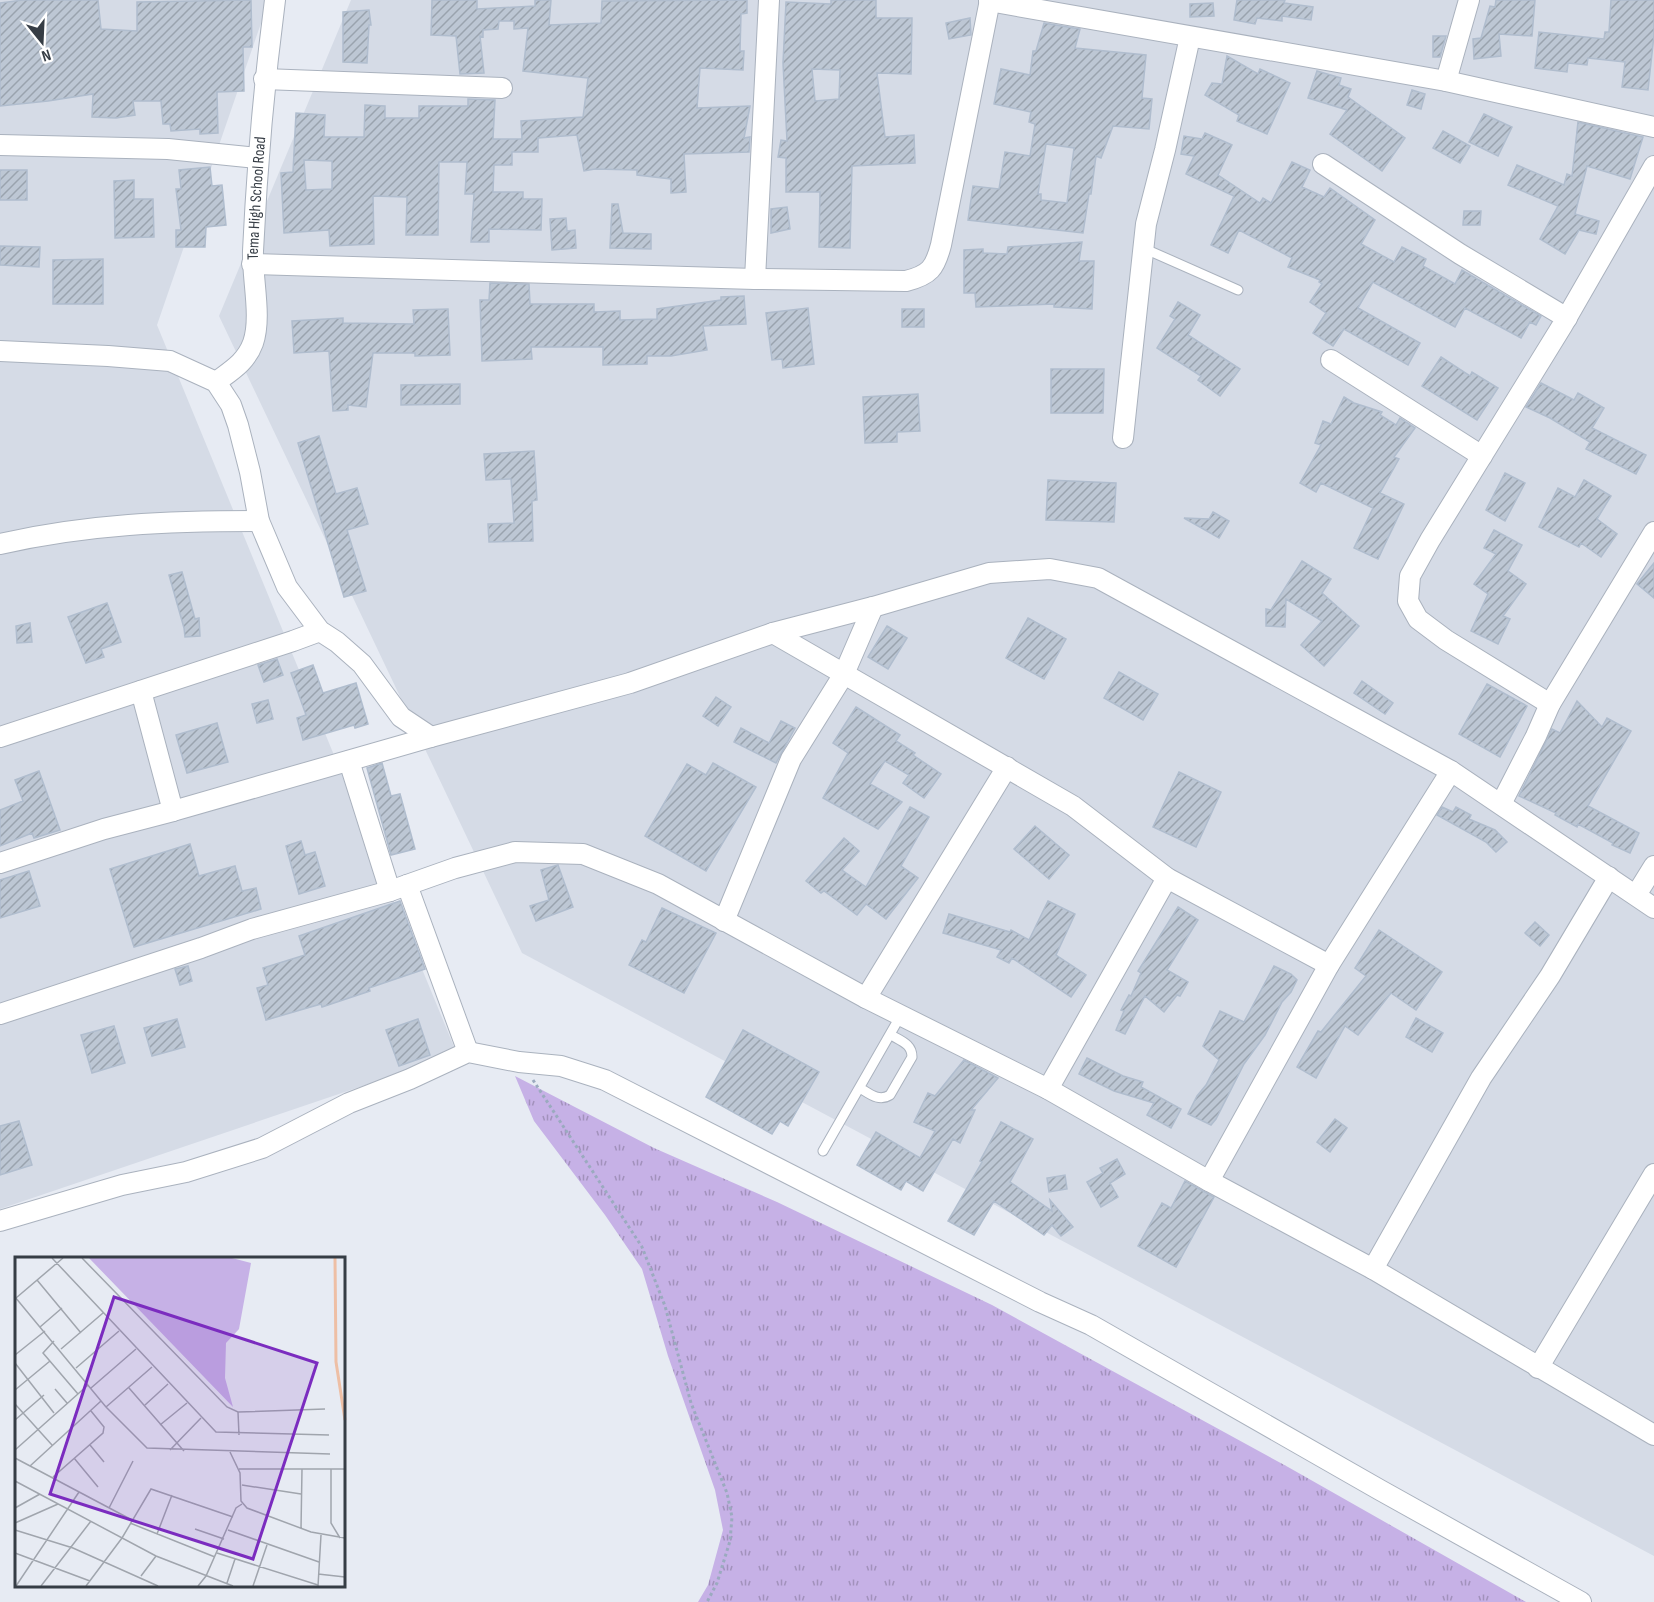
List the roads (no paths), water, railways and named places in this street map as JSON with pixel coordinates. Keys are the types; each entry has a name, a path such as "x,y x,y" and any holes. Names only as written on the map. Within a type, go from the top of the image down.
{"street":[{"name":"Tema High School Road","path":"216,382 244,361 254,341 256,320 252,264 257,158 264,79 275,0"},
{"path":"755,279 769,0"},
{"path":"1446,81 1469,0"},
{"path":"252,264 755,279 906,281 924,277 937,262 989,1 1446,81 1654,127"},
{"path":"1123,438 1146,224 1190,37"},
{"path":"264,79 502,88"},
{"path":"0,145 168,148 257,158"},
{"path":"1323,164 1460,254 1567,318"},
{"path":"1550,704 1446,640 1418,619 1408,601 1410,576 1567,318 1654,166"},
{"path":"0,351 108,356 170,362 216,382 231,405 238,425 260,521 287,587 320,631 337,642 362,664 401,717 431,737"},
{"path":"1331,360 1482,456"},
{"path":"0,544 75,529 193,520 260,521"},
{"path":"1501,804 1550,704 1654,532"},
{"path":"0,863 104,829 630,683 773,633 989,573 1050,569 1098,578 1451,771 1654,908"},
{"path":"724,921 791,759 844,674 873,607"},
{"path":"0,737 320,631"},
{"path":"773,633 1073,806 1167,878 1329,964"},
{"path":"141,691 173,811"},
{"path":"349,761 398,888 468,1052"},
{"path":"866,998 1007,767"},
{"path":"1209,1181 1329,964 1451,771"},
{"path":"0,1014 252,929 398,888 455,868 515,852 583,854 658,884 866,998 1048,1089 1209,1181 1372,1269 1654,1435"},
{"path":"1636,895 1654,866"},
{"path":"1372,1269 1481,1078 1550,976 1609,877"},
{"path":"1048,1089 1167,878"},
{"path":"0,1221 122,1185 186,1172 262,1148 349,1103 410,1079 468,1052 519,1062 561,1066 605,1080 1091,1326 1581,1602"},
{"path":"1538,1368 1654,1174"}],"lane":[{"path":"1143,248 1238,290"},
{"path":"823,1151 901,1015"},
{"path":"860,1088 879,1099 885,1099 890,1095 912,1058 910,1046 891,1035"}]}
